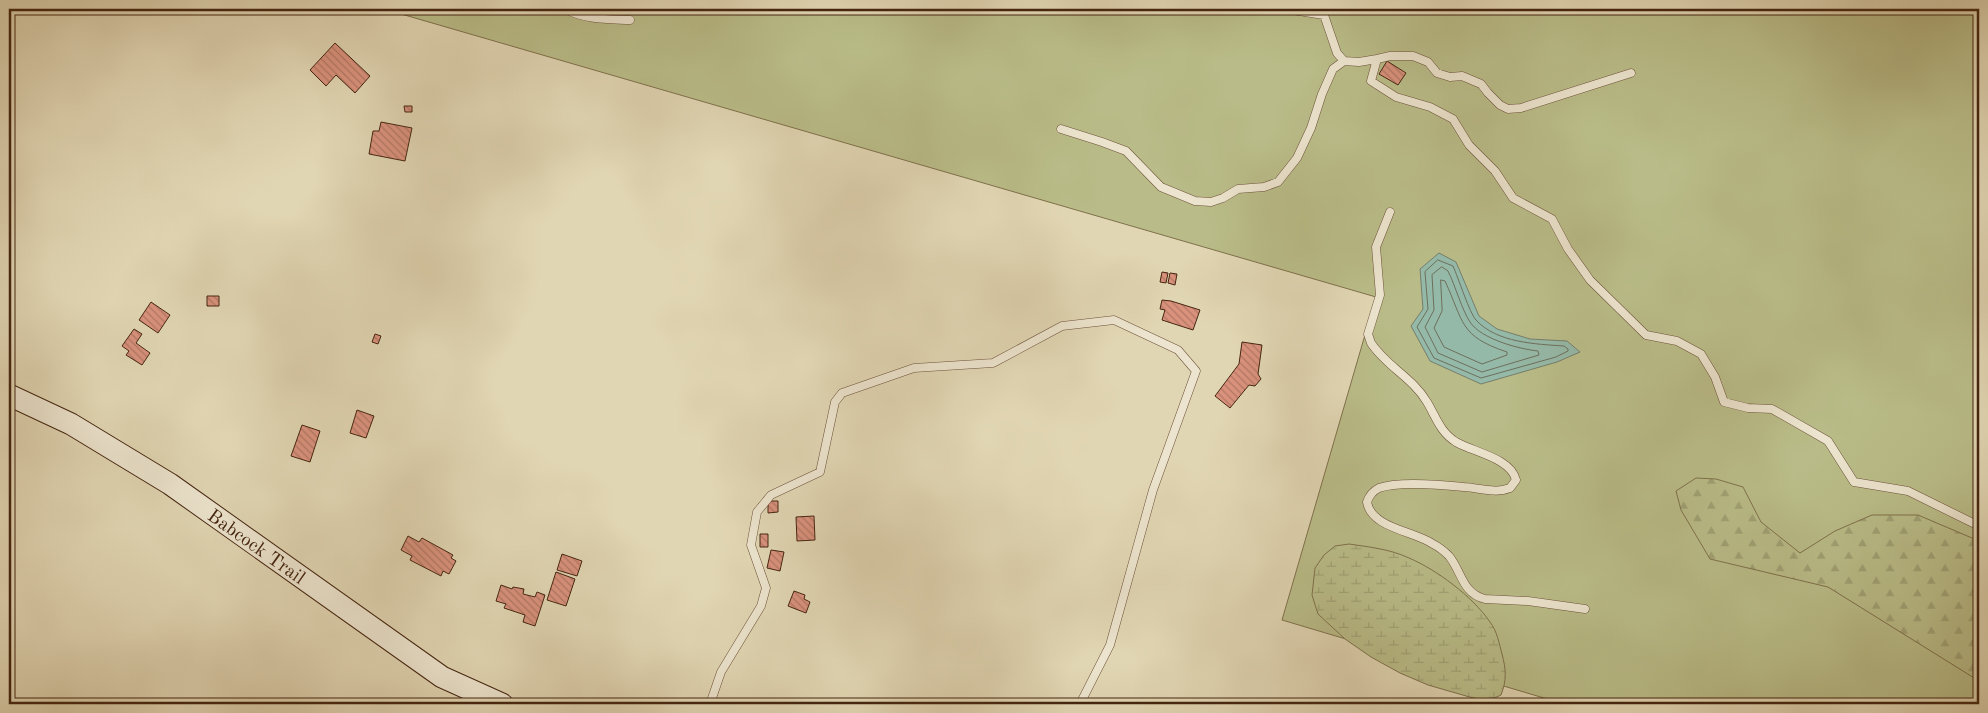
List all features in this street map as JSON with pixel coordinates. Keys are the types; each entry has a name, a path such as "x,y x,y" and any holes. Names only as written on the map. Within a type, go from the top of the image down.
{"street":[{"name":"Babcock Trail","path":"9,394 70,424 170,484 442,677 502,704"}],"lane":[{"path":"566,9 573,13 593,17 630,20"},
{"path":"1286,9 1324,15 1337,53 1344,61"},
{"path":"1061,129 1126,151 1161,187 1195,201 1211,202 1223,198 1238,189 1264,187 1278,182 1296,158 1333,69 1344,61 1359,62 1390,56 1413,56 1428,62 1437,73 1450,77 1462,76 1481,84 1500,105 1508,108 1521,108 1631,73"},
{"path":"1376,59 1371,81 1396,97 1430,107 1452,119 1469,145 1495,171 1513,198 1552,219 1568,249 1590,280 1646,335 1677,341 1700,354 1715,377 1724,402 1748,408 1772,409 1828,441 1854,482 1908,491 1979,526"},
{"path":"1390,212 1376,247 1380,295 1368,334 1371,343 1414,384 1444,433 1462,445 1504,464 1512,471 1516,480 1510,488 1498,491 1440,485 1386,487 1376,490 1371,495 1367,502 1369,509 1380,521 1424,538 1438,547 1452,561 1466,588 1477,597 1537,602 1584,609"},
{"path":"710,704 721,672 761,606 766,588 751,545 757,512 771,495 820,472 835,402 842,393 914,368 993,363 1062,326 1114,320 1178,350 1196,370 1153,490 1110,645 1080,704"}],"green space":[{"path":"384,9 1979,9 1979,704 1564,704 1282,620 1376,297"},
{"path":"1696,478 1716,479 1743,487 1761,522 1800,553 1835,531 1872,515 1918,515 1979,541 1979,681 1828,587 1710,559 1681,510 1676,491"},
{"path":"1349,544 1387,550 1402,555 1431,569 1464,593 1490,622 1498,637 1505,670 1501,695 1490,700 1473,698 1428,685 1400,673 1371,657 1345,639 1318,614 1312,595 1315,568 1324,555 1335,546"}],"water":[{"path":"1439,253 1456,262 1479,316 1497,329 1530,339 1567,341 1580,352 1557,362 1481,384 1430,361 1411,326 1423,309 1420,269"}],"building":[{"path":"335,43 370,76 355,93 336,75 326,86 310,70"},
{"path":"1387,61 1406,73 1398,85 1379,74"},
{"path":"404,106 412,106 412,112 405,112"},
{"path":"381,122 412,128 405,161 369,154 373,131 379,131"},
{"path":"1162,272 1168,273 1166,283 1160,282"},
{"path":"1170,273 1177,274 1175,285 1168,283"},
{"path":"207,296 219,296 219,306 207,306"},
{"path":"1162,300 1200,310 1193,330 1162,320 1165,310 1160,309"},
{"path":"151,302 170,315 158,333 139,320"},
{"path":"134,329 142,334 136,343 150,353 142,365 126,355 129,351 122,346"},
{"path":"375,334 381,336 378,344 372,342"},
{"path":"1242,342 1262,345 1258,374 1261,379 1255,386 1249,385 1230,408 1215,396 1239,364"},
{"path":"357,410 374,416 366,438 350,433"},
{"path":"302,425 320,431 310,462 291,456"},
{"path":"768,501 778,501 778,512 768,513"},
{"path":"814,516 815,540 797,541 796,517"},
{"path":"760,534 768,534 768,547 760,547"},
{"path":"408,536 419,542 422,538 453,555 451,558 456,561 449,574 443,571 441,576 410,560 412,556 401,550"},
{"path":"771,550 784,552 780,571 767,568"},
{"path":"562,554 582,561 577,576 557,570"},
{"path":"556,572 575,579 566,606 547,600"},
{"path":"501,585 512,589 513,587 524,589 523,594 535,597 537,592 545,595 535,626 523,622 525,615 504,608 506,604 496,601"},
{"path":"794,591 805,595 804,599 810,602 806,613 788,606"}]}
